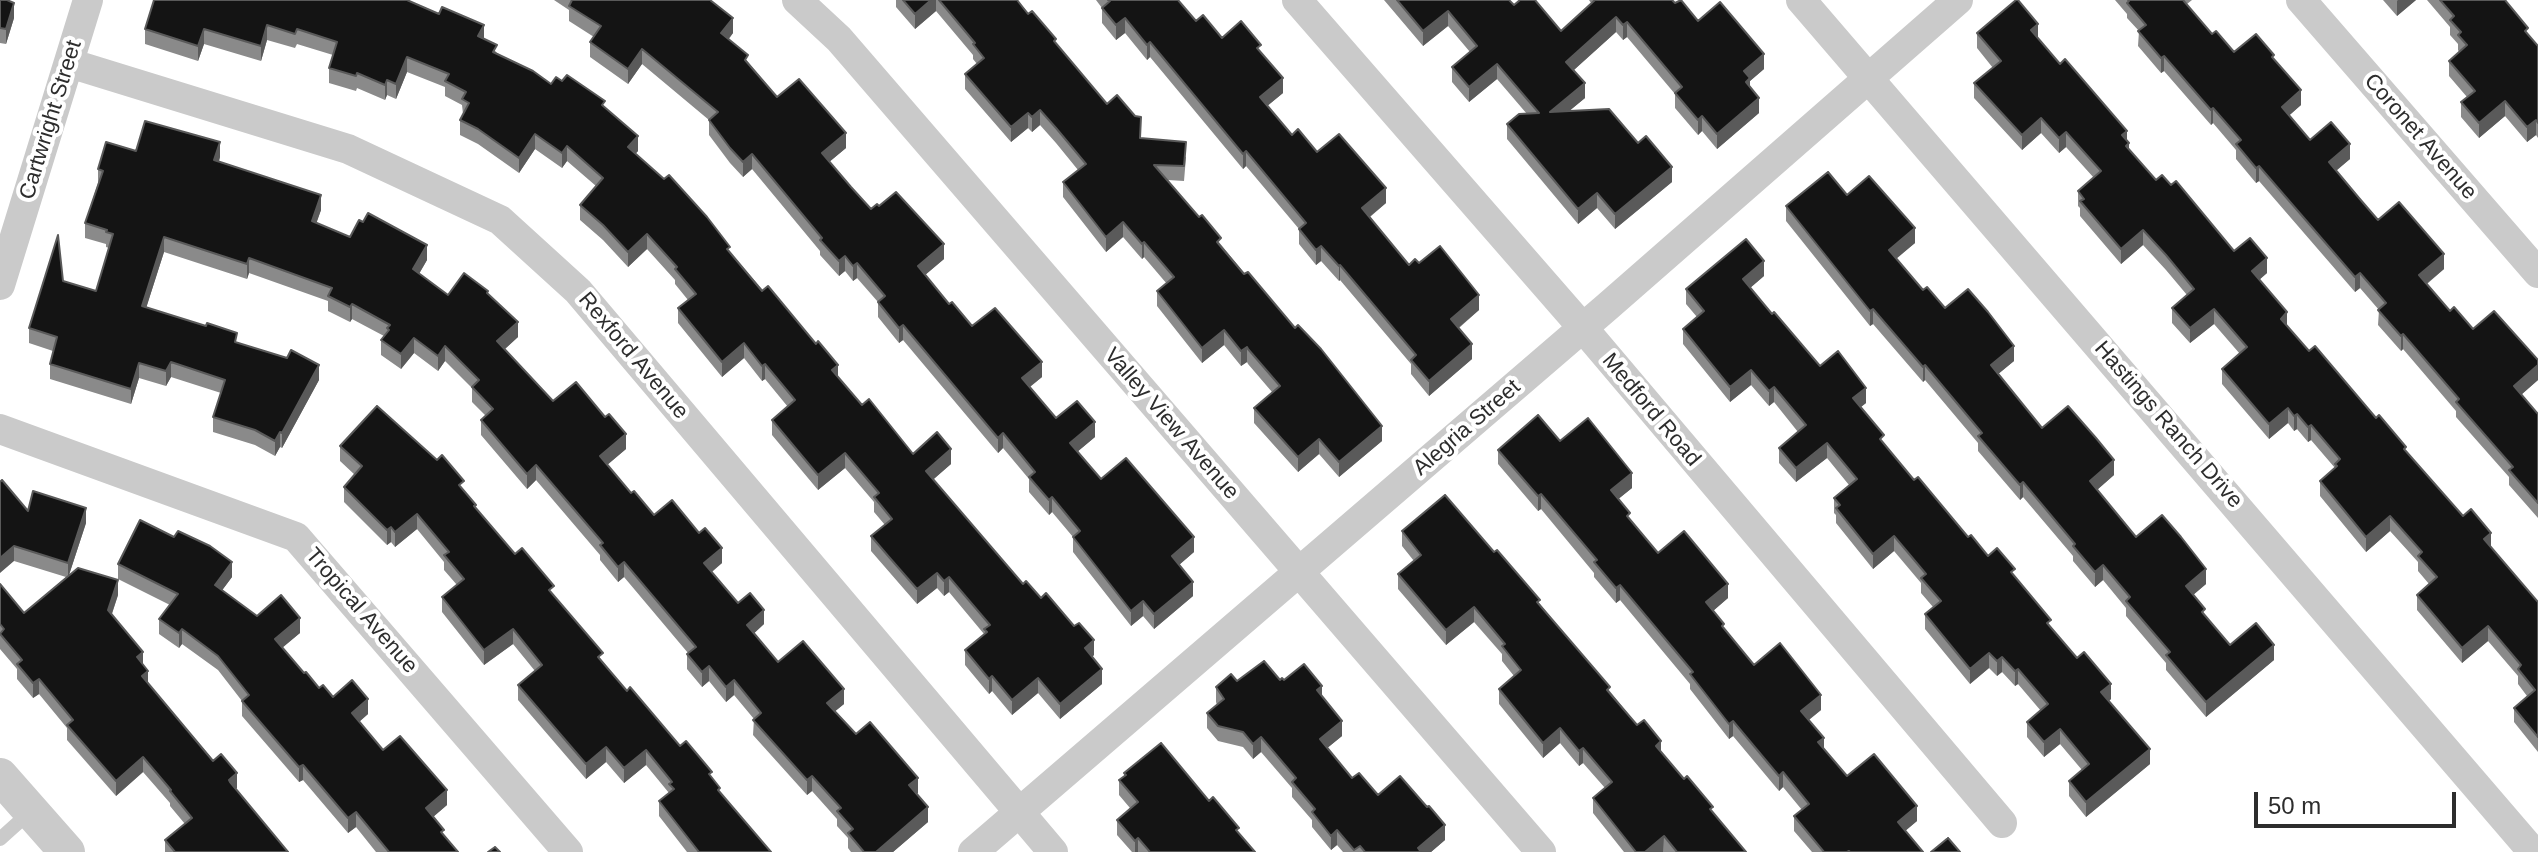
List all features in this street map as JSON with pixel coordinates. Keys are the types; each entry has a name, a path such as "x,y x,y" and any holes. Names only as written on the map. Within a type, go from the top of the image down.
{"street":[{"name":"Cartwright Street","path":"0,285 88,0"},
{"name":"Valley View Avenue","path":"797,0 839,39 1541,852"},
{"name":"Medford Road","path":"1297,0 1583,328 2002,823"},
{"name":"Hastings Ranch Drive","path":"1801,0 2533,852"},
{"name":"Alegria Street","path":"973,852 1583,328 1958,0"},
{"name":"Coronet Avenue","path":"2301,0 2538,273"},
{"name":"Rexford Avenue","path":"69,63 348,149 500,220 578,291 1053,852"},
{"name":"Tropical Avenue","path":"0,429 296,537 568,852"},
{"path":"0,776 67,852"}],"lane":[{"path":"0,839 31,812"}],"building":[{"path":"0,0 14,3 6,29 0,28"},
{"path":"154,0 407,0 439,14 442,7 484,25 478,36 497,45 493,52 533,71 551,84 556,77 562,81 567,75 605,101 602,105 638,136 628,147 664,179 669,175 707,217 730,247 727,249 762,291 768,286 816,344 818,341 838,365 832,370 862,405 869,399 913,454 937,432 951,449 926,471 1023,584 1026,581 1041,598 1046,593 1074,626 1079,623 1094,640 1085,648 1102,669 1060,704 1038,678 1012,700 992,676 989,679 965,650 987,632 984,629 990,625 949,577 944,581 937,573 917,589 871,536 892,519 874,497 879,493 845,453 818,475 772,420 795,400 744,343 722,362 678,308 696,294 647,234 628,252 580,205 603,178 567,146 562,153 535,134 519,158 460,120 469,103 462,99 466,92 445,81 449,74 407,57 396,84 387,80 385,85 357,73 356,76 329,68 337,42 297,29 295,34 267,25 261,46 204,29 198,46 145,29"},
{"path":"572,0 710,0 733,18 721,33 748,55 745,60 777,97 799,79 846,133 822,153 851,187 871,209 896,192 944,244 918,266 949,304 952,302 972,326 995,308 1042,362 1022,378 1056,418 1077,401 1095,422 1070,443 1101,479 1126,458 1194,537 1172,556 1193,582 1154,614 1143,601 1131,611 1073,537 1080,531 1052,497 1049,500 1029,477 1035,472 1003,433 998,438 903,325 899,328 878,302 885,296 857,263 853,266 845,256 839,261 752,154 743,162 730,148 709,120 718,112 642,49 628,69 590,42 601,26 569,6"},
{"path":"903,0 931,0 915,14"},
{"path":"939,0 1017,0 1028,14 1032,11 1107,104 1117,95 1135,116 1141,117 1140,138 1186,142 1184,166 1154,165 1221,238 1217,242 1244,274 1248,272 1295,328 1298,325 1321,349 1382,426 1339,462 1319,439 1298,457 1254,408 1280,386 1247,347 1241,351 1224,330 1202,348 1157,291 1174,277 1123,222 1106,237 1063,182 1086,164 1056,128 1040,110 1032,117 1028,113 1011,127 965,74 984,58"},
{"path":"1108,0 1178,0 1196,21 1203,15 1222,38 1241,21 1261,45 1257,48 1283,78 1260,97 1292,135 1298,129 1317,152 1339,134 1386,188 1362,208 1409,265 1415,259 1419,263 1440,246 1479,295 1451,319 1472,344 1429,381 1411,360 1416,355 1340,265 1321,246 1316,250 1299,229 1306,223 1246,151 1243,154 1150,42 1147,45 1125,18 1116,25 1102,8"},
{"path":"1397,0 1509,0 1514,5 1520,0 1535,0 1561,31 1595,0 1672,0 1675,3 1681,0 1698,21 1720,2 1764,54 1744,71 1750,78 1746,82 1759,98 1717,134 1702,116 1698,120 1675,93 1682,87 1627,22 1623,25 1616,17 1566,62 1585,83 1550,112 1609,109 1638,143 1646,136 1672,167 1615,214 1597,193 1578,209 1507,124 1519,114 1539,113 1497,64 1469,87 1452,67 1477,46 1448,11 1423,31"},
{"path":"2016,0 2038,24 2031,30 2060,64 2065,59 2127,131 2122,135 2129,143 2126,146 2156,180 2162,175 2171,185 2176,181 2234,251 2250,238 2267,258 2252,271 2287,312 2281,319 2309,351 2315,346 2376,418 2379,415 2406,447 2404,449 2463,516 2471,509 2491,533 2484,539 2538,602 2538,737 2514,708 2535,690 2518,669 2521,665 2488,626 2462,648 2417,595 2437,577 2418,556 2422,552 2390,516 2366,537 2320,481 2337,466 2335,464 2340,459 2311,425 2308,427 2288,408 2269,424 2222,369 2247,347 2214,309 2190,328 2172,308 2194,289 2166,255 2143,230 2121,249 2080,201 2084,199 2078,191 2101,171 2066,132 2059,138 2041,118 2022,135 1974,83 2001,61 1977,33"},
{"path":"2128,0 2183,0 2212,34 2216,31 2234,52 2256,34 2301,90 2282,107 2310,140 2331,122 2350,144 2329,162 2359,198 2378,220 2399,202 2444,254 2419,275 2450,311 2454,307 2473,329 2494,311 2538,360 2538,365 2514,386 2538,414 2538,503 2509,470 2513,467 2456,402 2459,399 2378,310 2386,303 2360,273 2355,277 2259,166 2256,168 2236,144 2241,140 2213,108 2211,110 2138,31 2146,25 2127,3"},
{"path":"2440,0 2505,0 2528,28 2525,31 2538,46 2538,123 2536,120 2527,127 2505,101 2479,123 2461,102 2475,91 2449,61 2467,45 2450,20 2454,16"},
{"path":"145,121 220,142 214,160 321,195 312,221 350,237 359,220 363,222 368,213 427,245 413,269 448,295 464,273 488,291 518,322 497,341 553,401 576,382 605,417 609,414 626,434 600,456 654,515 672,500 699,533 705,528 722,548 704,563 738,603 750,593 764,610 747,625 778,662 803,641 844,689 827,703 856,734 870,722 918,778 909,785 928,807 876,852 864,852 848,833 853,829 837,811 841,808 812,776 807,780 753,720 761,713 734,680 726,687 709,666 702,672 687,654 696,647 624,562 618,567 600,545 603,543 536,465 527,474 481,420 493,409 472,387 479,380 445,346 438,356 414,338 401,354 381,340 390,325 352,304 350,307 328,296 332,288 249,258 247,264 164,237 142,306 237,333 235,342 287,358 291,350 319,365 275,441 255,430 213,417 225,380 171,362 166,371 139,363 131,389 50,364 57,337 29,328 58,235 63,281 96,291 113,234 85,223 103,171 98,169 106,142 136,151"},
{"path":"1828,172 1847,195 1869,176 1915,228 1889,250 1923,290 1927,287 1945,308 1968,289 1988,312 2014,346 1991,365 2042,428 2068,406 2096,438 2114,460 2090,481 2136,537 2162,515 2181,537 2206,569 2186,586 2205,609 2202,612 2230,645 2256,623 2274,645 2206,702 2166,655 2170,652 2126,601 2130,597 2103,565 2095,572 2023,482 2020,485 1978,436 1982,433 1925,365 1923,367 1873,309 1870,311 1786,206"},
{"path":"1746,239 1764,261 1743,279 1820,366 1838,351 1866,388 1853,398 1884,435 1880,439 1914,480 1918,477 1988,556 1997,548 2015,569 2011,572 2051,620 2047,623 2077,658 2084,652 2111,684 2101,692 2150,749 2086,802 2069,781 2089,764 2060,729 2044,742 2027,722 2048,704 2018,669 2015,671 2002,657 1997,661 1989,653 1970,669 1925,614 1941,601 1921,578 1926,574 1894,536 1873,554 1836,508 1840,505 1834,498 1857,479 1827,443 1796,468 1779,448 1806,425 1774,387 1769,391 1751,370 1730,387 1683,329 1704,311 1686,289"},
{"path":"377,406 437,460 442,455 464,481 459,485 474,506 515,554 522,548 554,586 549,590 603,653 598,657 627,691 630,687 680,746 686,741 712,772 709,774 720,788 718,790 771,852 699,852 659,801 674,789 669,784 672,782 646,750 624,768 606,747 586,764 518,685 542,665 513,629 484,650 442,597 464,579 444,555 449,552 417,514 395,532 391,527 387,530 344,487 362,466 340,446"},
{"path":"1538,415 1560,441 1588,418 1632,473 1611,490 1630,513 1627,516 1658,553 1684,531 1728,584 1706,602 1724,624 1722,626 1754,665 1780,643 1821,695 1801,711 1824,738 1818,742 1847,776 1874,754 1917,806 1898,822 1923,852 1824,852 1794,816 1809,804 1783,772 1779,776 1733,721 1729,724 1690,674 1693,672 1620,585 1616,588 1594,562 1597,560 1541,494 1538,496 1498,450"},
{"path":"2,480 28,511 33,491 86,508 68,563 14,546 0,558"},
{"path":"1445,495 1540,600 1537,602 1610,687 1607,690 1637,725 1644,720 1661,741 1656,746 1684,779 1687,776 1746,852 1677,852 1664,836 1645,852 1636,852 1593,798 1612,782 1583,748 1579,751 1560,728 1543,743 1499,689 1521,670 1502,646 1505,644 1474,607 1446,630 1398,574 1421,555 1402,531"},
{"path":"140,520 174,537 178,531 210,546 232,562 215,585 257,616 281,595 300,618 275,639 319,688 323,685 333,697 352,680 368,699 352,713 383,750 400,736 447,790 426,808 458,852 389,852 356,812 348,818 303,765 299,767 242,701 249,695 218,656 182,629 179,633 159,619 178,594 118,564"},
{"path":"78,568 118,580 108,610 143,652 137,657 148,671 142,676 213,761 221,754 237,773 230,782 288,852 175,852 165,840 192,818 171,790 143,757 116,781 67,725 73,720 39,679 33,683 17,664 22,660 0,634 4,629 0,624 0,584 24,613"},
{"path":"1264,661 1280,680 1304,664 1322,686 1317,690 1342,721 1320,739 1352,778 1359,773 1378,795 1400,776 1445,825 1418,848 1421,852 1365,852 1360,846 1354,850 1337,830 1331,836 1312,812 1315,809 1292,782 1296,778 1261,737 1253,744 1243,732 1218,726 1207,713 1224,699 1216,687 1231,674 1237,681"},
{"path":"1161,743 1209,801 1213,797 1255,852 1150,852 1138,838 1135,841 1117,820 1138,802 1119,780"},
{"path":"1948,838 1960,852 1931,852"}]}
